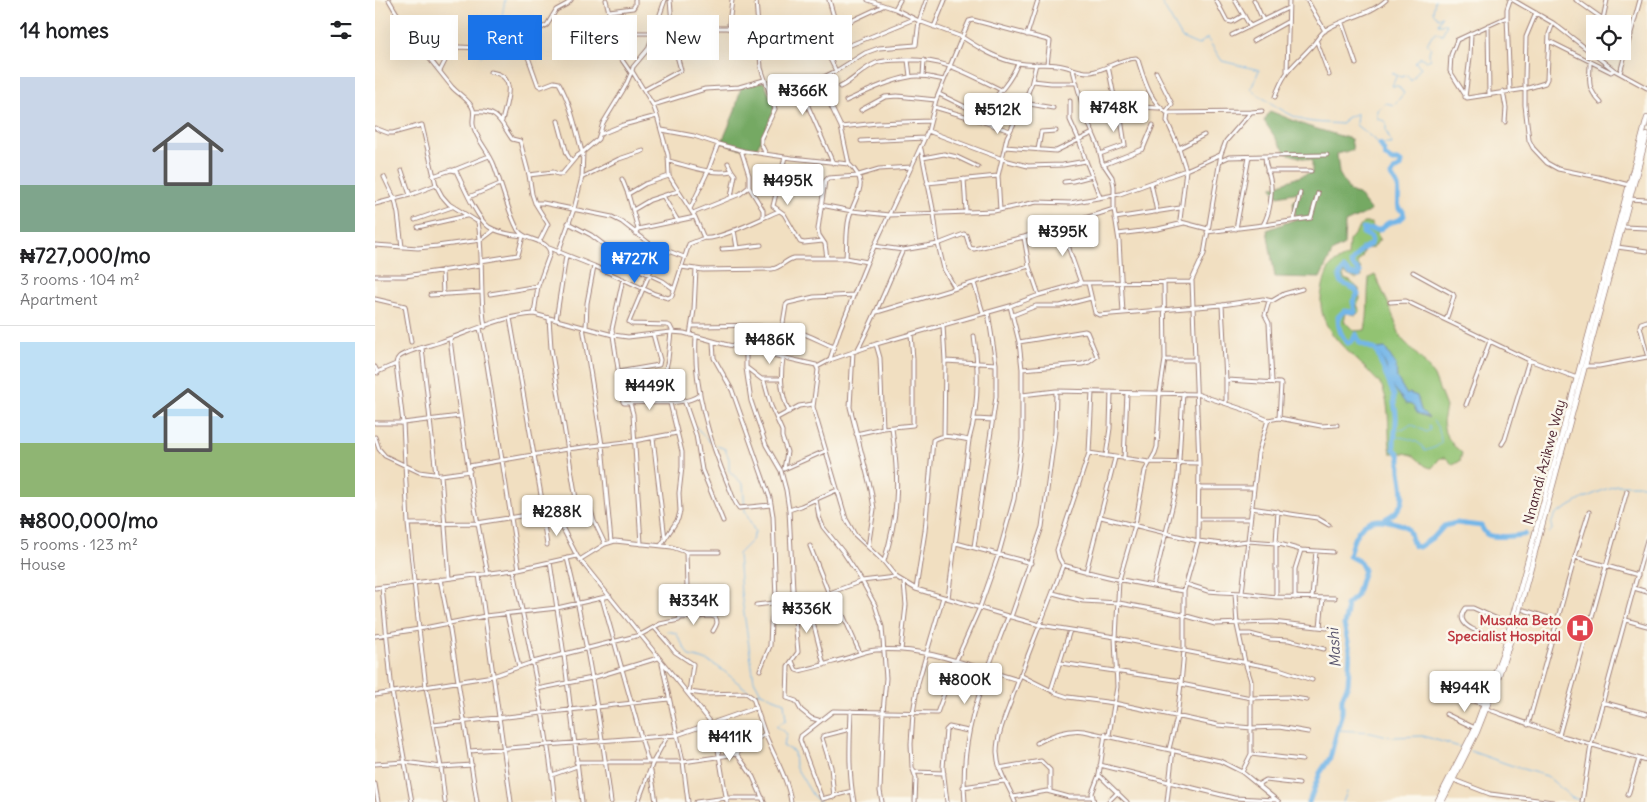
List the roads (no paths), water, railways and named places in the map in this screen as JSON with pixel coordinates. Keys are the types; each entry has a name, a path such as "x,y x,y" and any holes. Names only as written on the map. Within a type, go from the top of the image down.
{"highway":[{"name":"Nnamdi Azikwe Way","path":"1442,802 1477,732 1507,639 1617,247 1628,199 1629,185 1647,118"},
{"name":"Nnamdi Azikwe Way","path":"1437,802 1485,707 1514,630 1578,378 1647,135"}],"street":[{"path":"389,0 411,34 440,71 459,95 469,102 473,112 474,128 489,156 518,230 523,236"},
{"path":"542,28 547,25 556,10 571,0"},
{"path":"606,0 610,15"},
{"path":"609,11 633,8 635,0"},
{"path":"660,15 665,0"},
{"path":"670,0 671,15"},
{"path":"730,15 732,0"},
{"path":"756,0 757,15"},
{"path":"829,0 833,15"},
{"path":"868,0 895,9 919,21 962,37 997,56 1018,63 1065,66 1072,70 1094,72 1119,61 1135,58 1138,60 1146,84 1159,108"},
{"path":"895,9 900,0"},
{"path":"934,27 945,0"},
{"path":"1027,35 1038,0"},
{"path":"1216,0 1227,21 1232,22 1244,15"},
{"path":"1235,0 1250,26"},
{"path":"1254,0 1263,20"},
{"path":"1287,71 1287,8 1289,0"},
{"path":"1307,0 1325,31"},
{"path":"1275,97 1280,82 1287,71 1325,31 1376,7 1386,0"},
{"path":"1510,90 1507,9 1512,0 1553,24 1614,70 1647,88"},
{"path":"1576,0 1597,15"},
{"path":"1604,15 1607,0"},
{"path":"1631,35 1640,0"},
{"path":"833,163 808,106 808,85 819,81 865,53 879,48 916,45 919,21 926,2"},
{"path":"852,21 884,6"},
{"path":"1233,34 1287,8"},
{"path":"1536,13 1527,37 1525,105 1529,140 1539,156 1558,170 1629,185"},
{"path":"1465,97 1450,71 1451,55 1457,40 1507,17"},
{"path":"852,44 915,19"},
{"path":"830,360 867,262 928,131 936,100 969,21 973,20 1051,41 1047,64"},
{"path":"1253,41 1287,22"},
{"path":"1342,23 1356,64"},
{"path":"1465,97 1525,89 1547,81 1549,32 1553,24"},
{"path":"1488,25 1489,94"},
{"path":"1465,97 1471,33"},
{"path":"1316,41 1329,75"},
{"path":"1549,41 1611,72 1614,70"},
{"path":"440,71 449,55 458,47 468,47"},
{"path":"529,174 553,172 562,174 572,162 598,139 603,123 633,67 647,50"},
{"path":"529,60 538,85 541,87 554,82 559,83 573,117 583,152 582,178 569,223 558,252"},
{"path":"623,60 653,105 662,130 669,161 669,176 693,213 704,238"},
{"path":"644,90 681,70 678,60"},
{"path":"760,60 764,80 775,109 761,138 761,144 766,154"},
{"path":"830,60 836,71"},
{"path":"908,60 910,76"},
{"path":"841,87 848,84 863,69 877,62 924,60 951,65 1001,90"},
{"path":"923,76 924,60"},
{"path":"1620,73 1624,60"},
{"path":"1590,61 1589,88 1601,103"},
{"path":"975,120 1013,77 1018,63"},
{"path":"1000,210 998,176 1005,147 1010,131 1033,80 1036,64"},
{"path":"1100,154 1125,145 1119,106 1115,101 1108,66"},
{"path":"1072,70 1077,82 1081,103 1103,165 1113,181 1123,313"},
{"path":"490,72 503,75 507,80 509,90 501,121"},
{"path":"1156,72 1172,104 1167,113 1167,121 1186,170 1180,220 1208,230 1236,229 1311,218 1318,193"},
{"path":"846,101 879,86 910,76 923,76 944,80"},
{"path":"653,105 705,88 739,87 763,82 764,80"},
{"path":"1033,80 1051,83 1077,82"},
{"path":"819,81 841,127 849,164 859,176 859,192 849,218 846,258"},
{"path":"1503,92 1506,108 1505,122"},
{"path":"939,94 980,114"},
{"path":"861,110 885,97 897,96 936,100"},
{"path":"1070,101 1070,120 1100,197"},
{"path":"1081,103 1115,101"},
{"path":"1024,103 1053,108"},
{"path":"1119,106 1159,108 1167,113 1262,111"},
{"path":"934,107 1010,131"},
{"path":"473,112 489,114 501,121 512,140 520,141 535,203 548,224 539,242"},
{"path":"1167,802 1171,749 1181,683 1184,591 1198,541 1199,463 1192,280 1204,254 1221,154 1226,142 1251,112"},
{"path":"600,134 623,125 657,116"},
{"path":"558,121 567,154 572,162"},
{"path":"841,127 877,123 930,121"},
{"path":"375,128 393,133 422,124 433,176 441,196 478,222 481,240 481,292 485,326"},
{"path":"1103,165 1143,149 1153,125"},
{"path":"662,130 694,136 741,150 849,164"},
{"path":"928,131 1003,159 1028,166 1063,165 1086,161"},
{"path":"1038,150 1041,132 1056,131"},
{"path":"1005,147 1057,151 1093,133"},
{"path":"1179,148 1204,135"},
{"path":"861,141 925,138"},
{"path":"693,213 717,144"},
{"path":"920,148 944,269 955,288"},
{"path":"741,150 749,175 749,187 768,215"},
{"path":"582,178 613,162 643,151"},
{"path":"923,158 944,154 978,167"},
{"path":"821,205 889,215 1000,210 1037,202 1070,203 1114,196 1151,184 1221,154"},
{"path":"1219,161 1229,157 1327,155"},
{"path":"433,176 489,156"},
{"path":"1236,229 1249,156"},
{"path":"1263,225 1271,192 1270,177 1265,166 1265,156"},
{"path":"768,215 785,157"},
{"path":"669,161 708,171 732,171"},
{"path":"727,163 735,175 731,198"},
{"path":"827,258 818,229 826,179 859,176 879,169 912,167"},
{"path":"453,170 483,222 494,230 523,236 539,242 566,256 668,298 672,296 689,244 734,230 779,211"},
{"path":"402,171 410,195"},
{"path":"1267,171 1311,171"},
{"path":"628,194 645,184 669,176"},
{"path":"927,183 998,176"},
{"path":"1064,182 1073,182 1093,176"},
{"path":"384,177 395,200 402,247"},
{"path":"622,179 628,194 637,231"},
{"path":"963,179 966,211"},
{"path":"469,197 500,184"},
{"path":"1151,184 1157,212"},
{"path":"375,204 395,200 436,185"},
{"path":"637,231 678,221 731,198 749,187"},
{"path":"632,210 650,200 678,191"},
{"path":"1294,220 1300,193"},
{"path":"663,196 678,221"},
{"path":"1628,199 1647,200"},
{"path":"535,203 612,216 637,231 650,244 684,257"},
{"path":"772,204 774,208 783,214 802,243 823,241"},
{"path":"415,220 453,206"},
{"path":"1115,218 1180,208"},
{"path":"874,246 903,250 938,244 964,234 971,249 1064,226 1114,209"},
{"path":"763,210 768,215"},
{"path":"418,227 467,216"},
{"path":"569,223 585,230 633,267 663,281 674,289"},
{"path":"1118,234 1158,229 1185,223"},
{"path":"1064,226 1070,252 1081,283"},
{"path":"1622,226 1647,228"},
{"path":"375,245 417,248 481,240 494,230"},
{"path":"734,230 737,248"},
{"path":"375,276 405,276 518,255 523,236"},
{"path":"1024,237 1029,266 1039,295"},
{"path":"650,244 652,264 630,323 670,326 672,332 659,402"},
{"path":"722,249 761,245"},
{"path":"1617,247 1647,251"},
{"path":"534,314 538,286 550,253 549,248"},
{"path":"859,349 903,250"},
{"path":"556,320 566,256"},
{"path":"681,267 696,269 771,269 794,258 846,258 867,262"},
{"path":"594,266 584,327 602,445 611,542"},
{"path":"877,312 1029,266"},
{"path":"690,335 696,269"},
{"path":"442,270 443,295"},
{"path":"1413,272 1453,294 1446,320"},
{"path":"623,279 613,325 623,402 670,403 693,399 699,395"},
{"path":"817,367 859,349 1010,306 1039,295 1081,283 1190,282 1192,280"},
{"path":"1091,797 1099,775 1114,703 1117,671 1116,638 1119,580 1135,525 1145,471 1157,447 1159,392 1165,360 1164,282"},
{"path":"974,283 983,313"},
{"path":"1088,283 1096,314 1269,301 1302,288"},
{"path":"490,294 538,286"},
{"path":"430,295 481,292"},
{"path":"782,329 788,303 814,297 853,295"},
{"path":"1013,315 1036,306 1060,306 1091,298"},
{"path":"375,299 405,306 411,342"},
{"path":"1269,301 1265,314 1269,323 1272,382"},
{"path":"1390,302 1407,301 1529,360 1578,378"},
{"path":"1222,305 1226,403"},
{"path":"852,791 823,800 800,740 801,736 833,711 937,713 956,661 980,607 999,554 1016,489 1022,440 1022,369 1019,342 1010,306"},
{"path":"974,548 993,420 996,364 988,312"},
{"path":"445,802 441,767 426,687 419,629 408,524 403,423 397,360 401,356 485,326 509,318 534,314 613,335 638,337 672,332 690,335 746,350 812,364 817,367"},
{"path":"509,318 534,455 547,545"},
{"path":"549,318 551,348 577,506"},
{"path":"1584,366 1604,365 1647,355 1640,324 1647,321"},
{"path":"692,326 754,325 782,329 805,334 834,347"},
{"path":"943,325 945,361 944,436"},
{"path":"480,328 510,518 516,570 552,775 555,802"},
{"path":"1019,342 1085,331 1097,356 1089,362 1082,364 1022,369"},
{"path":"618,372 659,365 660,360 653,334"},
{"path":"856,434 883,428 911,427 913,424 911,334"},
{"path":"948,598 969,440 975,419 978,362 973,336"},
{"path":"697,337 695,363 699,395 723,475 737,507 743,509 771,505"},
{"path":"450,338 459,416 470,471 477,523 488,574"},
{"path":"1466,405 1490,341"},
{"path":"713,342 714,358 732,390 765,478 771,505 776,602 771,622 769,646 760,670"},
{"path":"876,344 880,358 883,428"},
{"path":"422,348 436,474"},
{"path":"746,350 746,368 751,401 766,445 782,470 789,510 793,599 798,652 788,666 787,698 795,701 801,710 811,718 819,721"},
{"path":"853,352 849,398 874,509 867,548"},
{"path":"783,358 780,379 789,412"},
{"path":"1165,360 1195,360"},
{"path":"1502,444 1529,360"},
{"path":"945,361 996,364"},
{"path":"375,367 376,373 396,364"},
{"path":"817,367 813,404 846,519 855,535 904,583 916,589 1040,625 1245,662 1279,669 1312,680"},
{"path":"746,368 762,379 780,379"},
{"path":"638,369 641,386"},
{"path":"762,379 777,418 787,452 782,470"},
{"path":"1226,380 1280,382 1279,418"},
{"path":"1022,395 1056,392 1197,394 1226,403 1268,420 1279,418 1321,426 1337,425"},
{"path":"965,802 963,787 968,731 971,719 987,671 1031,563 1042,528 1055,432 1056,392"},
{"path":"1092,392 1089,452 1057,550 1059,558 1063,565 1086,572 1119,580 1184,591"},
{"path":"1106,456 1111,392"},
{"path":"1124,459 1127,393"},
{"path":"1153,586 1175,495 1183,393"},
{"path":"684,400 696,435 702,470 723,521"},
{"path":"630,403 633,414 641,544"},
{"path":"661,546 680,515 679,493 682,452 670,403"},
{"path":"777,418 806,404 813,404"},
{"path":"375,424 403,423 459,416"},
{"path":"975,419 993,420"},
{"path":"1242,593 1258,453 1268,420"},
{"path":"884,562 889,546 896,503 897,475 892,428"},
{"path":"469,466 567,449 634,442 677,433"},
{"path":"916,589 925,531 932,444 935,438 944,436 969,440"},
{"path":"375,437 385,456 419,472 441,475 470,471"},
{"path":"653,438 665,539"},
{"path":"782,470 825,451"},
{"path":"1089,452 1115,458 1149,462 1199,463"},
{"path":"1086,572 1115,458"},
{"path":"441,475 449,578"},
{"path":"1199,488 1253,488"},
{"path":"789,510 837,490"},
{"path":"1559,735 1627,491"},
{"path":"816,499 823,527 843,552 862,581 879,615 885,650 887,678 883,712 880,791 882,802"},
{"path":"408,524 477,523 577,506 590,506 594,521 605,544"},
{"path":"1251,508 1317,518 1329,524"},
{"path":"558,510 561,525 577,556 737,754 753,777 764,800 695,802"},
{"path":"1276,597 1276,543 1279,511"},
{"path":"1528,725 1589,512"},
{"path":"1101,517 1198,541 1222,544 1248,541 1276,543 1301,550 1333,552"},
{"path":"1199,519 1250,519"},
{"path":"1582,801 1591,745 1634,588 1645,558 1647,540"},
{"path":"581,559 611,542 672,547 686,552 719,552"},
{"path":"956,543 1031,563"},
{"path":"810,546 829,594 839,608 860,653"},
{"path":"1295,598 1295,569 1301,550"},
{"path":"1312,598 1316,551"},
{"path":"680,618 676,604 687,588 686,552"},
{"path":"375,588 516,570 577,556"},
{"path":"1575,557 1638,575"},
{"path":"567,558 579,604 606,761 611,802"},
{"path":"550,562 568,682 582,802"},
{"path":"1015,802 999,768 997,751 1001,730 1020,674 1063,565"},
{"path":"479,575 511,802"},
{"path":"756,605 811,598 829,594 862,581 896,577"},
{"path":"441,579 477,802"},
{"path":"901,650 905,604 904,583"},
{"path":"1186,584 1208,591 1276,597 1335,598"},
{"path":"382,588 392,692 412,802"},
{"path":"1634,588 1647,592"},
{"path":"1053,593 1083,601 1119,603 1183,615 1215,624 1272,622 1327,628"},
{"path":"1235,593 1237,624 1250,676 1251,698 1251,754 1243,772"},
{"path":"375,636 485,616 523,614 579,604 610,596"},
{"path":"915,802 911,744 913,713 926,654 943,597"},
{"path":"602,598 648,762"},
{"path":"811,598 813,622 825,665"},
{"path":"1320,627 1323,598"},
{"path":"1507,639 1469,628 1463,621 1463,612 1466,608 1473,608 1511,625"},
{"path":"1524,610 1558,621"},
{"path":"507,615 519,667"},
{"path":"375,695 493,676 533,662 640,635 654,627 680,618 709,616 715,618 717,624 713,631"},
{"path":"1626,620 1647,626"},
{"path":"654,627 675,652 693,664 688,692"},
{"path":"1051,690 1070,630"},
{"path":"1239,634 1256,634 1270,639 1289,640 1324,649"},
{"path":"792,661 797,671 825,665 860,653 901,650 956,661 1018,680"},
{"path":"537,689 592,678 658,658"},
{"path":"662,663 683,762 688,802"},
{"path":"1061,663 1117,671 1251,698 1289,697 1307,700"},
{"path":"1020,674 1068,697 1114,703 1218,725 1252,728 1279,727 1308,732"},
{"path":"688,692 704,694 746,693 753,698 765,734 783,778 789,787 791,802"},
{"path":"1455,696 1528,725 1647,761"},
{"path":"433,725 669,699"},
{"path":"1602,702 1647,714"},
{"path":"470,751 677,734 753,708 757,710"},
{"path":"851,711 849,766 854,802"},
{"path":"1446,714 1475,728"},
{"path":"714,726 727,800"},
{"path":"947,802 944,773 946,730 949,727 968,731"},
{"path":"834,797 831,767 822,738 823,736 851,729"},
{"path":"1037,743 1049,736 1069,731 1084,731 1171,749 1220,761 1243,772 1278,801"},
{"path":"552,775 577,764 606,761 683,762 737,754 741,749 765,734"},
{"path":"638,802 653,762 668,735"},
{"path":"1251,754 1302,760"},
{"path":"1628,795 1639,759"},
{"path":"999,768 1041,761 1049,770 1050,792"},
{"path":"375,764 405,762 441,767 472,765"},
{"path":"1100,765 1234,798 1278,801"},
{"path":"651,771 656,802"},
{"path":"914,772 944,773"},
{"path":"1099,775 1127,802"},
{"path":"1259,784 1266,780 1299,784"},
{"path":"1454,780 1491,794 1553,802"},
{"path":"963,787 1004,781"},
{"path":"375,784 378,802"},
{"path":"1013,797 1050,792 1069,797 1091,797"},
{"path":"1108,802 1118,792"},
{"path":"1091,797 1094,802"}],"water":[{"path":"1385,348 1396,365 1397,378 1407,395 1409,393 1417,396 1421,410 1429,418 1417,413 1413,406 1406,404 1388,380 1386,366 1377,349"}],"waterway":[{"path":"502,15 505,0"},
{"path":"1160,0 1182,38 1198,45 1207,38 1222,61 1259,70 1251,89 1270,102 1293,116 1311,122 1342,124 1346,118 1357,113 1356,125 1380,144 1392,144 1386,131 1386,122 1377,118 1377,110 1386,103 1394,105 1404,93 1398,86 1392,86 1396,77 1392,73 1401,77 1407,75 1411,81 1421,67 1415,62 1421,57 1426,61 1431,59 1428,55 1431,47 1427,44 1432,35 1436,32 1442,35 1447,24 1438,24 1442,16 1438,18 1433,12 1435,0"},
{"path":"1380,144 1385,156 1392,161 1401,163 1400,167 1391,176 1398,189 1399,209 1403,211 1404,216 1399,220 1388,223 1379,230 1363,229 1363,233 1371,237 1372,241 1371,244 1362,249 1351,263 1360,272 1359,276 1351,274 1344,269 1339,276 1342,283 1355,289 1358,294 1353,301 1355,312 1344,311 1338,317 1338,324 1343,337 1348,343 1353,340 1356,334 1360,343 1376,350 1394,395 1396,413 1394,449 1400,456 1403,499 1398,510 1385,519"},
{"path":"1397,437 1417,442 1425,451 1436,447 1441,443 1441,437 1433,421"},
{"path":"1396,430 1406,428 1411,424 1426,432 1430,430 1429,425"},
{"path":"695,426 711,443"},
{"path":"715,445 725,449 729,459 729,471 743,484 745,511 755,532 752,540 738,554 741,593 754,680 761,693 784,702 786,720 776,726 787,734 783,746 794,752 795,766 813,796 820,802"},
{"path":"1549,533 1552,530 1551,524 1555,515 1584,498 1616,485 1647,485"},
{"name":"Mashi","path":"1309,802 1320,773 1330,758 1342,712 1342,698 1348,684 1350,650 1344,625 1347,611 1346,605 1356,596 1364,570 1360,562 1349,556 1357,532 1375,520 1393,522 1407,528 1414,546 1419,547 1435,536 1444,526 1456,523 1481,526 1486,534 1491,536 1525,534"},
{"path":"667,631 676,633 689,656 712,663 754,694 760,693"},
{"path":"1338,730 1371,732 1392,737 1423,736 1463,748"},
{"path":"1470,751 1547,776 1572,798 1581,800"},
{"path":"1343,802 1347,792"}],"place":[{"name":"Musaka Beto Specialist Hospital","path":"1580,628"}]}
